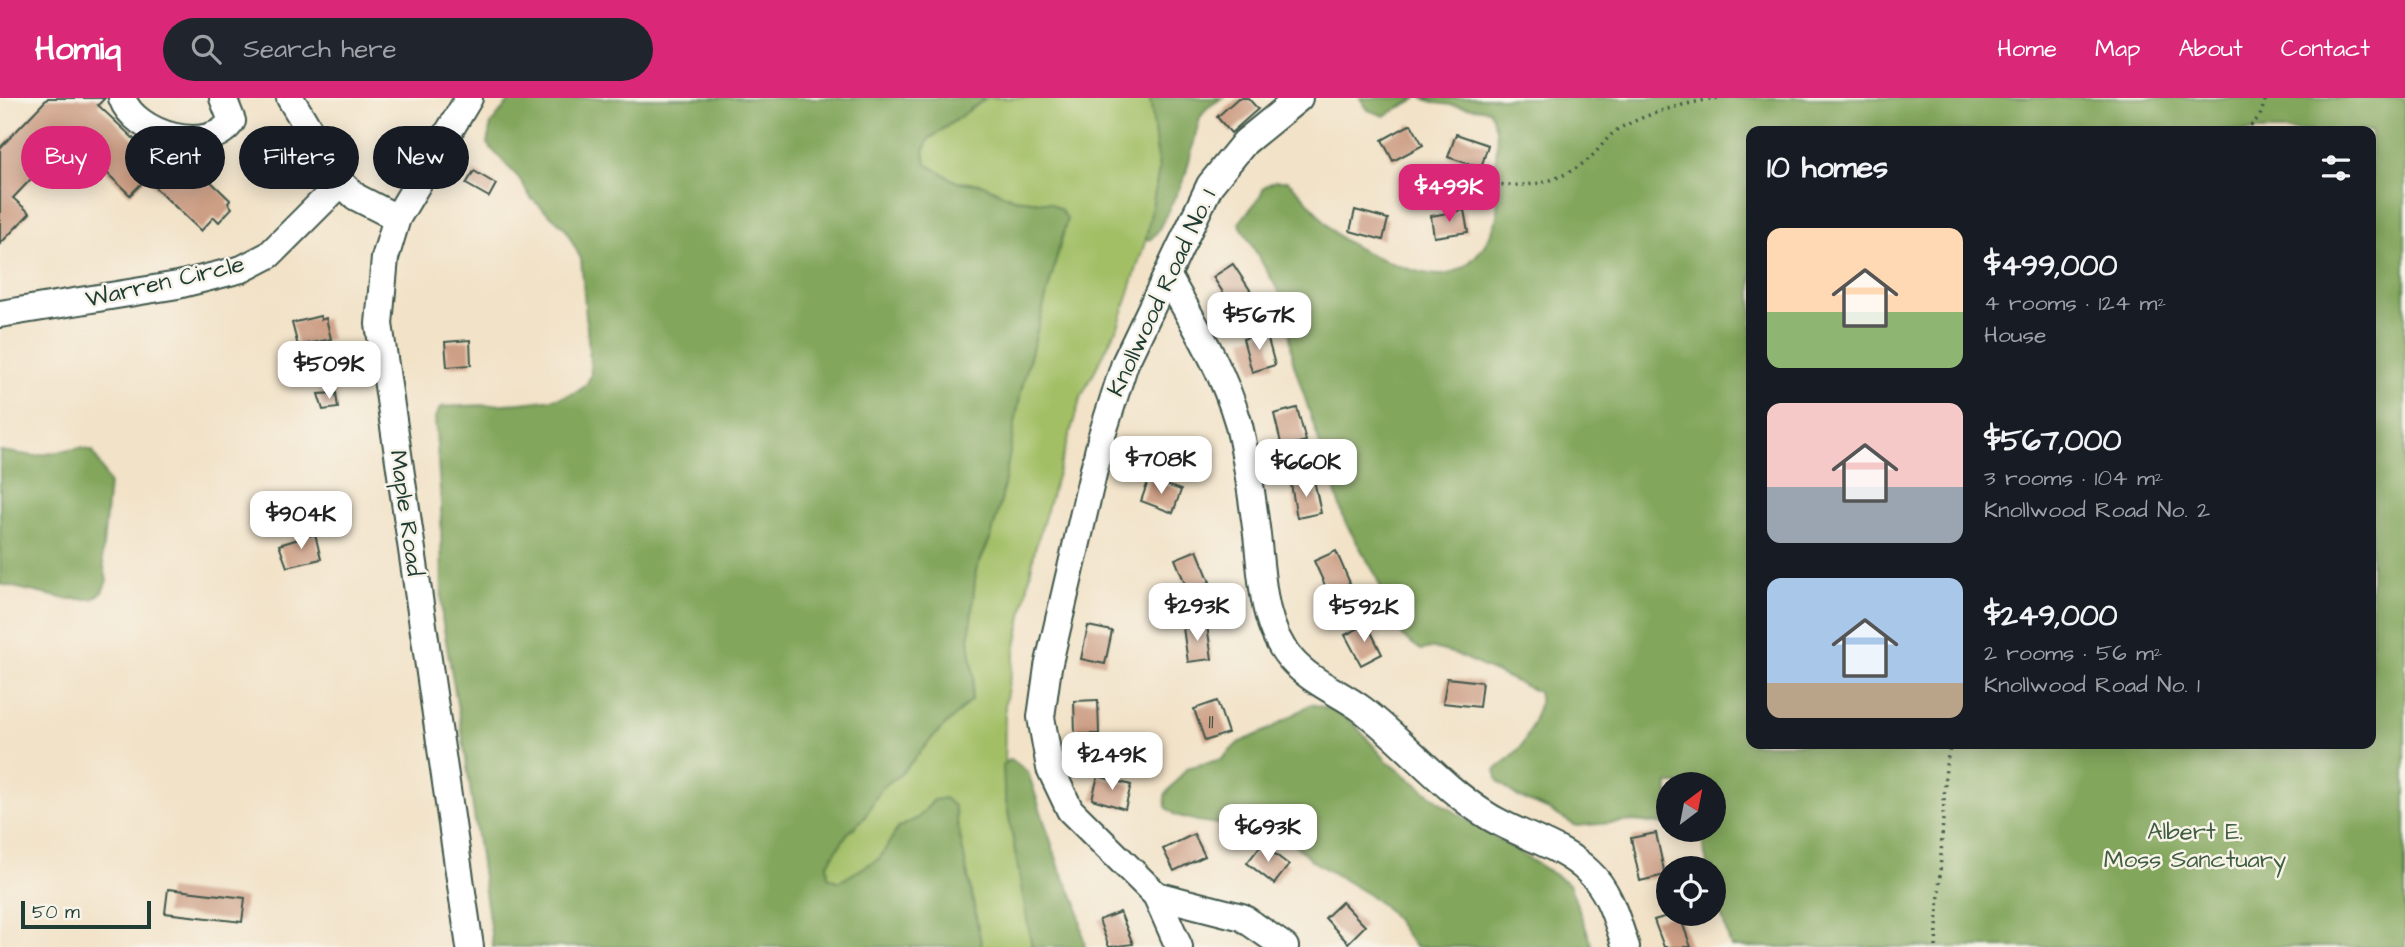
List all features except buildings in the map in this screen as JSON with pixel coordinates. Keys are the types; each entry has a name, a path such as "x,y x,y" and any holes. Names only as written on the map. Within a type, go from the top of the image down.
{"street":[{"path":"122,98 134,114 156,131 182,138 212,137 226,131 232,121 223,98"},
{"path":"290,98 307,126"},
{"name":"Maple Road","path":"469,98 431,156 397,218 383,271 379,324 470,947"},
{"name":"Knollwood Road No. 1","path":"1179,947 1156,895 1070,810 1050,768 1041,717 1059,617 1112,399 1205,193 1228,161 1299,98"},
{"name":"Warren Circle","path":"0,314 178,285 242,269 269,254 335,189"},
{"path":"347,189 356,197 397,218"},
{"path":"1167,275 1214,362 1237,419 1246,461 1262,584 1275,630 1289,658 1323,687 1378,723 1462,799 1490,818 1573,859 1590,872 1613,907 1626,947"},
{"path":"1156,895 1242,917 1285,947"}],"path":[{"path":"1460,178 1516,188 1551,180 1585,162 1618,130 1682,103 1718,98"},
{"path":"2251,126 2260,116 2266,98"},
{"path":"1936,947 1946,765 1950,749"}],"green space":[{"path":"512,98 986,98 928,140 924,151 926,164 957,182 981,184 1014,199 1050,203 1060,209 1067,219 1021,391 1001,501 991,537 976,570 969,640 974,677 971,700 933,737 901,774 882,787 864,818 847,834 827,865 828,877 839,882 880,858 898,828 918,818 934,800 945,798 954,806 982,947 493,947 462,732 442,618 441,504 435,417 441,407 532,402 566,396 583,388 591,374 581,259 565,228 531,198 519,178 487,144 491,124"},
{"path":"986,98 1150,98 1159,170 1146,239 1119,324 1081,397 1035,549 1005,703 1004,789 1032,947 982,947 954,806 934,800 918,818 898,828 880,858 839,882 828,877 827,865 847,834 864,818 882,787 901,774 933,737 971,700 974,677 969,640 976,570 991,537 1001,501 1021,391 1067,219 1050,203 1014,199 981,184 957,182 925,164 924,151 928,140"},
{"path":"1150,98 1222,98 1207,108 1200,118 1185,177 1158,231 1150,240 1146,239 1159,169"},
{"path":"1360,98 1418,98 1384,116 1368,110"},
{"name":"Albert E. Moss Sanctuary","path":"1422,98 2405,98 2405,947 1731,947 1725,926 1726,856 1705,856 1702,842 1726,842 1726,772 1656,772 1656,824 1635,821 1576,826 1547,809 1516,796 1498,781 1495,770 1518,750 1529,732 1539,705 1538,692 1456,654 1433,648 1421,650 1403,637 1374,572 1345,522 1293,361 1286,304 1239,223 1260,197 1264,187 1275,181 1287,181 1301,193 1338,236 1360,249 1391,263 1424,273 1437,275 1456,271 1478,253 1496,220 1497,148 1493,118 1489,110 1436,103"},
{"path":"81,448 93,451 109,483 102,557 107,581 102,592 93,599 66,599 0,584 0,451 34,456"},
{"path":"1311,704 1334,710 1354,724 1387,761 1444,805 1569,884 1593,947 1415,947 1389,911 1371,896 1311,860 1286,836 1254,825 1243,828 1198,821 1175,815 1166,807 1165,795 1187,768 1222,759 1238,743 1270,729"},
{"path":"1011,759 1028,772 1061,872 1077,904 1085,947 1032,947 1004,789 1003,765"}]}
